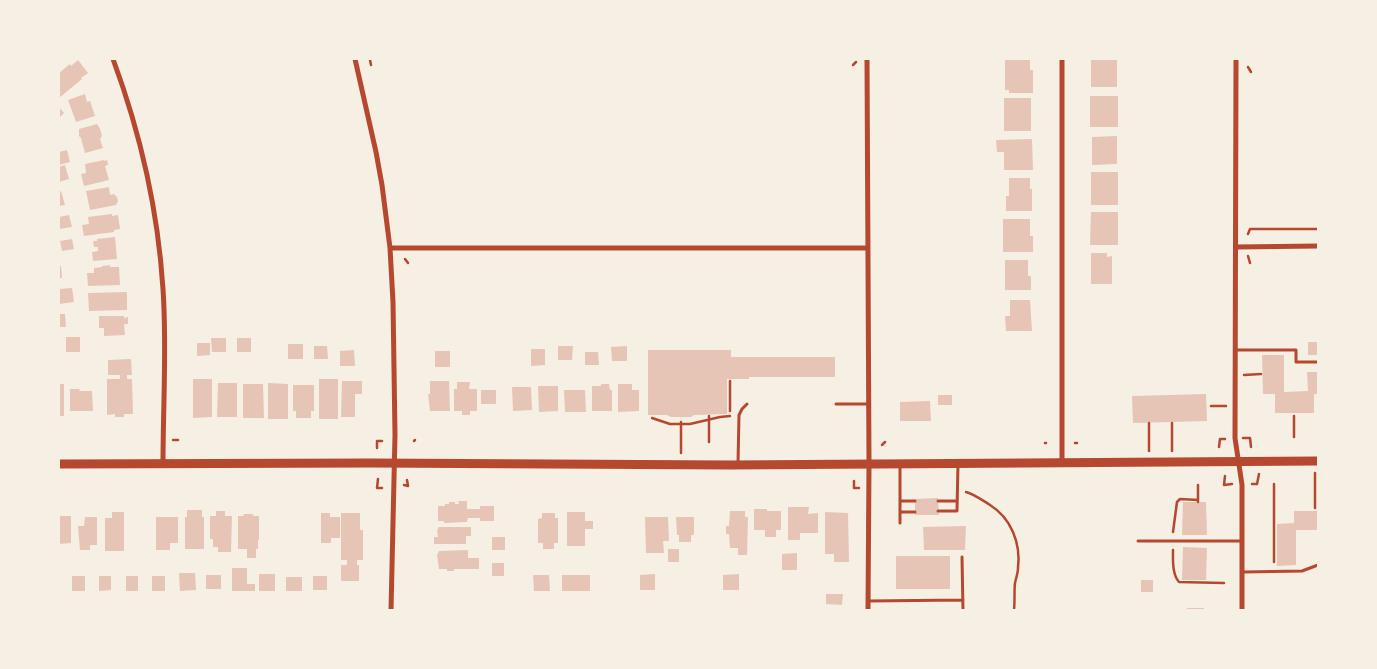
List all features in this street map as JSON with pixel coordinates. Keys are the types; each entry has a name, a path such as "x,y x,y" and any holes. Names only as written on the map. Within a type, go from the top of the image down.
{"street":[{"path":"113,59 131,113 144,162 154,211 161,262 165,347 163,464"},
{"path":"354,59 376,152 390,248 393,302 395,435 392,610"},
{"path":"867,59 868,610"},
{"path":"1062,59 1062,463"},
{"path":"1236,59 1235,438 1242,485 1242,610"},
{"path":"1236,247 1318,246"},
{"path":"390,248 868,248"},
{"path":"59,464 738,465 1318,461"}],"lane":[{"path":"1236,350 1296,350 1296,362 1318,362"},
{"path":"738,465 739,415 747,404"},
{"path":"836,404 869,404"},
{"path":"900,464 900,523"},
{"path":"938,511 957,511 958,464"},
{"path":"900,501 915,501"},
{"path":"938,501 957,501"},
{"path":"900,512 915,512"},
{"path":"1138,541 1242,541"},
{"path":"962,557 963,610"},
{"path":"1242,572 1302,571 1318,565"},
{"path":"868,601 963,600"}],"path":[{"path":"370,60 371,64"},
{"path":"853,65 856,62"},
{"path":"1248,67 1251,72"},
{"path":"1248,234 1250,229 1318,229"},
{"path":"1248,256 1250,263"},
{"path":"405,259 408,263"},
{"path":"1244,375 1261,374"},
{"path":"1211,406 1225,406"},
{"path":"652,418 664,423 690,424 709,418 732,416"},
{"path":"1294,416 1294,437"},
{"path":"709,418 709,442"},
{"path":"681,423 681,451"},
{"path":"1149,448 1150,423"},
{"path":"1172,423 1172,447"},
{"path":"1243,438 1250,438 1251,447"},
{"path":"1219,447 1220,439 1226,439"},
{"path":"173,440 178,440"},
{"path":"376,448 377,440 382,441"},
{"path":"1252,484 1257,484 1259,474"},
{"path":"1315,475 1315,508"},
{"path":"1225,476 1224,485 1232,484"},
{"path":"378,479 377,488 382,488"},
{"path":"404,485 408,486 407,480"},
{"path":"854,481 854,488 859,488"},
{"path":"1274,484 1274,567"},
{"path":"1198,485 1198,501 1180,500 1177,502 1173,541 1173,563 1177,579 1179,582 1224,583"},
{"path":"957,491 969,493 997,509 1008,522 1018,546 1014,610"}],"building":[{"path":"1091,59 1117,59 1117,87 1091,87"},
{"path":"78,60 88,73 59,98 59,73"},
{"path":"1005,60 1030,60 1030,70 1033,70 1033,93 1009,93 1009,90 1005,90"},
{"path":"85,94 87,102 90,101 95,116 76,122 68,100"},
{"path":"1090,96 1118,96 1118,127 1090,127"},
{"path":"1004,98 1031,98 1031,131 1004,131"},
{"path":"59,107 64,113 59,118"},
{"path":"97,124 102,136 100,139 103,148 85,153 79,136 79,129"},
{"path":"1117,136 1117,164 1092,165 1092,137"},
{"path":"1032,139 1033,170 1004,170 1004,152 997,152 996,140"},
{"path":"67,150 70,162 59,165 59,152"},
{"path":"107,160 108,165 105,166 109,180 84,186 81,174 86,173 85,164"},
{"path":"65,165 69,179 59,182 59,167"},
{"path":"1091,172 1118,172 1118,205 1091,205"},
{"path":"1009,178 1030,178 1032,211 1006,211 1006,196 1009,196"},
{"path":"109,187 110,195 114,194 117,197 116,205 90,210 86,191"},
{"path":"61,191 65,205 59,206 59,192"},
{"path":"1091,212 1118,212 1118,245 1090,245"},
{"path":"112,214 112,216 118,215 120,229 114,230 114,232 84,236 82,225 89,224 88,217"},
{"path":"69,215 72,227 59,229 59,217"},
{"path":"1003,219 1030,219 1030,236 1033,236 1033,252 1003,252"},
{"path":"115,237 117,259 93,261 92,252 98,251 98,247 94,247 93,241"},
{"path":"72,239 74,249 62,251 60,241"},
{"path":"1091,253 1107,253 1107,257 1112,256 1112,284 1091,284"},
{"path":"1005,260 1028,260 1028,276 1031,276 1031,290 1005,290"},
{"path":"110,265 110,267 119,267 120,285 88,286 87,273 94,273 94,268"},
{"path":"59,266 61,266 62,278 59,278"},
{"path":"72,288 74,302 59,304 59,289"},
{"path":"127,292 127,310 89,311 88,293"},
{"path":"1010,300 1030,300 1032,331 1006,331 1005,316 1010,316"},
{"path":"59,314 65,314 66,327 59,327"},
{"path":"99,316 128,317 128,324 124,324 125,335 104,336 104,328 99,328"},
{"path":"66,337 80,337 80,352 66,352"},
{"path":"211,338 226,338 226,352 212,352"},
{"path":"237,338 251,338 251,352 237,352"},
{"path":"1308,342 1318,342 1318,355 1308,355"},
{"path":"197,343 210,343 210,355 197,356"},
{"path":"288,344 303,344 303,359 288,359"},
{"path":"314,346 327,346 328,359 314,359"},
{"path":"558,346 573,346 572,360 558,360"},
{"path":"627,346 627,361 612,361 611,347"},
{"path":"531,349 545,349 545,365 531,366"},
{"path":"354,350 355,366 340,366 340,351"},
{"path":"648,350 731,350 731,357 835,357 835,377 749,377 749,379 727,379 727,414 694,415 691,417 648,415"},
{"path":"435,351 450,351 450,367 435,367"},
{"path":"585,352 598,352 599,365 585,365"},
{"path":"1262,355 1284,355 1284,392 1308,391 1307,372 1318,372 1318,394 1314,394 1314,413 1275,413 1275,394 1263,394"},
{"path":"131,359 132,375 127,375 127,379 132,379 133,414 124,414 124,417 115,417 115,414 107,415 107,379 120,379 120,375 108,375 108,360"},
{"path":"193,379 212,379 212,417 193,418"},
{"path":"319,379 338,379 338,419 319,419"},
{"path":"342,381 362,381 362,394 355,394 355,417 341,417"},
{"path":"430,381 449,381 450,411 430,411 428,394 430,394"},
{"path":"457,382 470,382 469,389 477,389 477,411 470,411 470,415 462,415 462,411 454,411 454,389 457,389"},
{"path":"218,383 237,383 237,417 217,417"},
{"path":"268,383 288,384 288,419 268,419"},
{"path":"59,384 64,384 64,416 59,416"},
{"path":"243,384 263,384 264,418 243,418"},
{"path":"601,384 609,384 610,390 612,390 612,411 592,411 592,386 601,386"},
{"path":"618,384 632,384 632,390 639,390 639,411 618,412"},
{"path":"293,385 314,385 314,411 311,411 311,418 296,418 296,411 293,411"},
{"path":"538,386 558,386 558,411 539,412"},
{"path":"512,387 531,387 532,410 513,411"},
{"path":"70,389 92,391 93,411 70,411"},
{"path":"481,390 496,390 496,404 481,404"},
{"path":"564,390 585,390 586,412 565,412"},
{"path":"1206,394 1207,421 1133,423 1132,396"},
{"path":"938,395 952,395 952,405 938,405"},
{"path":"930,401 931,421 900,421 900,402"},
{"path":"938,498 939,515 915,515 915,499"},
{"path":"458,501 467,501 467,509 480,509 480,506 494,506 494,521 480,521 480,518 468,518 467,522 444,523 444,521 438,521 438,506 445,506 449,502 459,504"},
{"path":"1183,502 1206,502 1207,535 1182,535"},
{"path":"788,507 809,507 808,514 818,513 818,533 800,533 800,540 788,540"},
{"path":"754,509 781,511 781,530 776,530 776,537 765,537 765,530 754,530"},
{"path":"187,510 202,510 202,517 204,517 204,549 185,549 185,517 187,517"},
{"path":"216,511 225,511 225,516 232,516 231,552 218,552 218,547 213,547 213,539 210,539 210,516 216,516"},
{"path":"730,511 745,511 745,517 748,517 747,555 738,555 738,548 730,548 729,534 726,534 726,526 729,526"},
{"path":"1294,511 1318,511 1318,530 1296,530 1296,565 1277,566 1277,524 1294,523"},
{"path":"112,512 124,512 124,551 105,551 105,518 112,518"},
{"path":"567,512 585,512 585,521 593,521 593,529 585,529 585,546 567,546"},
{"path":"825,512 848,513 849,562 834,562 834,554 825,554"},
{"path":"321,513 330,513 330,517 340,517 340,538 331,538 331,543 321,543"},
{"path":"341,513 360,513 360,530 363,530 363,560 357,560 357,565 359,565 359,581 341,581 341,565 347,565 347,560 341,560"},
{"path":"542,513 555,513 555,518 558,518 558,543 554,543 554,549 543,549 543,543 538,543 538,519 542,518"},
{"path":"244,514 259,516 259,540 256,558 247,558 247,549 238,549 238,516 243,516"},
{"path":"59,516 71,516 71,543 59,544"},
{"path":"85,517 97,517 97,545 90,545 90,550 80,550 78,526 84,526"},
{"path":"156,517 178,517 178,543 170,543 170,550 156,550"},
{"path":"645,517 668,517 669,541 663,541 664,553 646,553"},
{"path":"676,517 694,517 694,535 691,535 691,542 679,542"},
{"path":"966,526 965,550 924,550 923,527"},
{"path":"439,527 471,527 471,536 466,536 466,544 434,544 434,537 438,537 437,530"},
{"path":"492,537 505,537 505,550 492,550"},
{"path":"1183,547 1207,548 1206,580 1182,580"},
{"path":"668,549 679,549 679,562 668,562"},
{"path":"468,550 468,558 479,558 479,569 454,569 454,571 447,571 447,569 439,569 437,555 439,551"},
{"path":"797,553 797,570 782,570 782,554"},
{"path":"896,556 950,556 950,589 896,589"},
{"path":"492,563 504,563 504,576 492,576"},
{"path":"232,568 247,568 247,584 255,584 255,591 232,591"},
{"path":"179,573 195,573 196,590 180,591"},
{"path":"259,574 275,574 275,591 259,591"},
{"path":"655,574 655,590 640,590 640,575"},
{"path":"739,574 739,590 723,590 723,575"},
{"path":"206,575 221,575 221,589 206,589"},
{"path":"533,575 549,575 550,591 534,591"},
{"path":"562,575 590,575 590,591 562,591"},
{"path":"72,576 85,576 85,591 72,591"},
{"path":"99,576 111,576 111,590 99,591"},
{"path":"126,576 138,576 138,591 126,591"},
{"path":"152,576 165,576 165,591 152,591"},
{"path":"313,576 327,576 327,590 313,590"},
{"path":"286,577 302,577 302,591 286,591"},
{"path":"1141,580 1153,580 1153,592 1141,592"},
{"path":"826,594 843,594 842,605 826,604"},
{"path":"1187,608 1204,608 1204,610 1187,610"}]}
